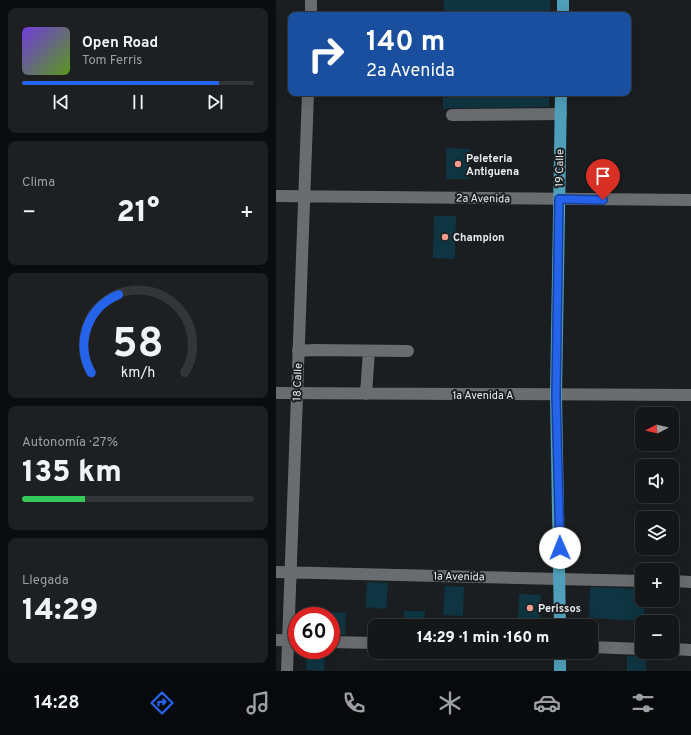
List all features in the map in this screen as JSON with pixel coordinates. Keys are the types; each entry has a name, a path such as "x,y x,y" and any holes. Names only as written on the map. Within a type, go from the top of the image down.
{"main road":[{"path":"563,0 563,12"},
{"name":"19 Calle","path":"560,619 556,395 561,96"},
{"path":"560,659 560,671"}],"street":[{"path":"311,0 311,12"},
{"name":"18 Calle","path":"287,671 308,96"},
{"path":"452,115 561,114"},
{"name":"2a Avenida","path":"276,196 691,200"},
{"path":"298,351 408,351"},
{"path":"366,394 369,351"},
{"name":"1a Avenida A","path":"276,393 691,395"},
{"name":"1a Avenida","path":"276,572 635,580"},
{"path":"679,581 691,582"},
{"path":"340,642 368,643"},
{"path":"598,648 635,649"},
{"path":"679,649 691,650"}],"building":[{"path":"444,0 550,0 550,12 444,12"},
{"path":"443,96 549,96 549,107 443,109"},
{"name":"Peleteria Antiguena","path":"446,148 470,149 469,179 446,179"},
{"name":"Champion","path":"434,216 456,216 455,259 433,258"},
{"path":"367,582 388,583 386,609 366,607"},
{"path":"445,586 464,587 463,616 443,615"},
{"path":"590,587 635,589 635,607 645,607 644,615 635,615 635,621 589,618"},
{"name":"Perissos","path":"519,594 541,595 540,619 518,619"},
{"path":"404,611 425,611 424,619 404,619"},
{"path":"340,613 346,613 345,635 340,635"},
{"path":"627,656 635,656 635,659 646,659 646,671 627,671"},
{"path":"307,659 325,659 324,671 306,670"}],"place":[{"name":"Peleteria Antiguena","path":"458,164"},
{"name":"Champion","path":"445,237"},
{"name":"Perissos","path":"530,608"}],"route":[{"path":"560,548 556,395 559,199 603,200"}]}
